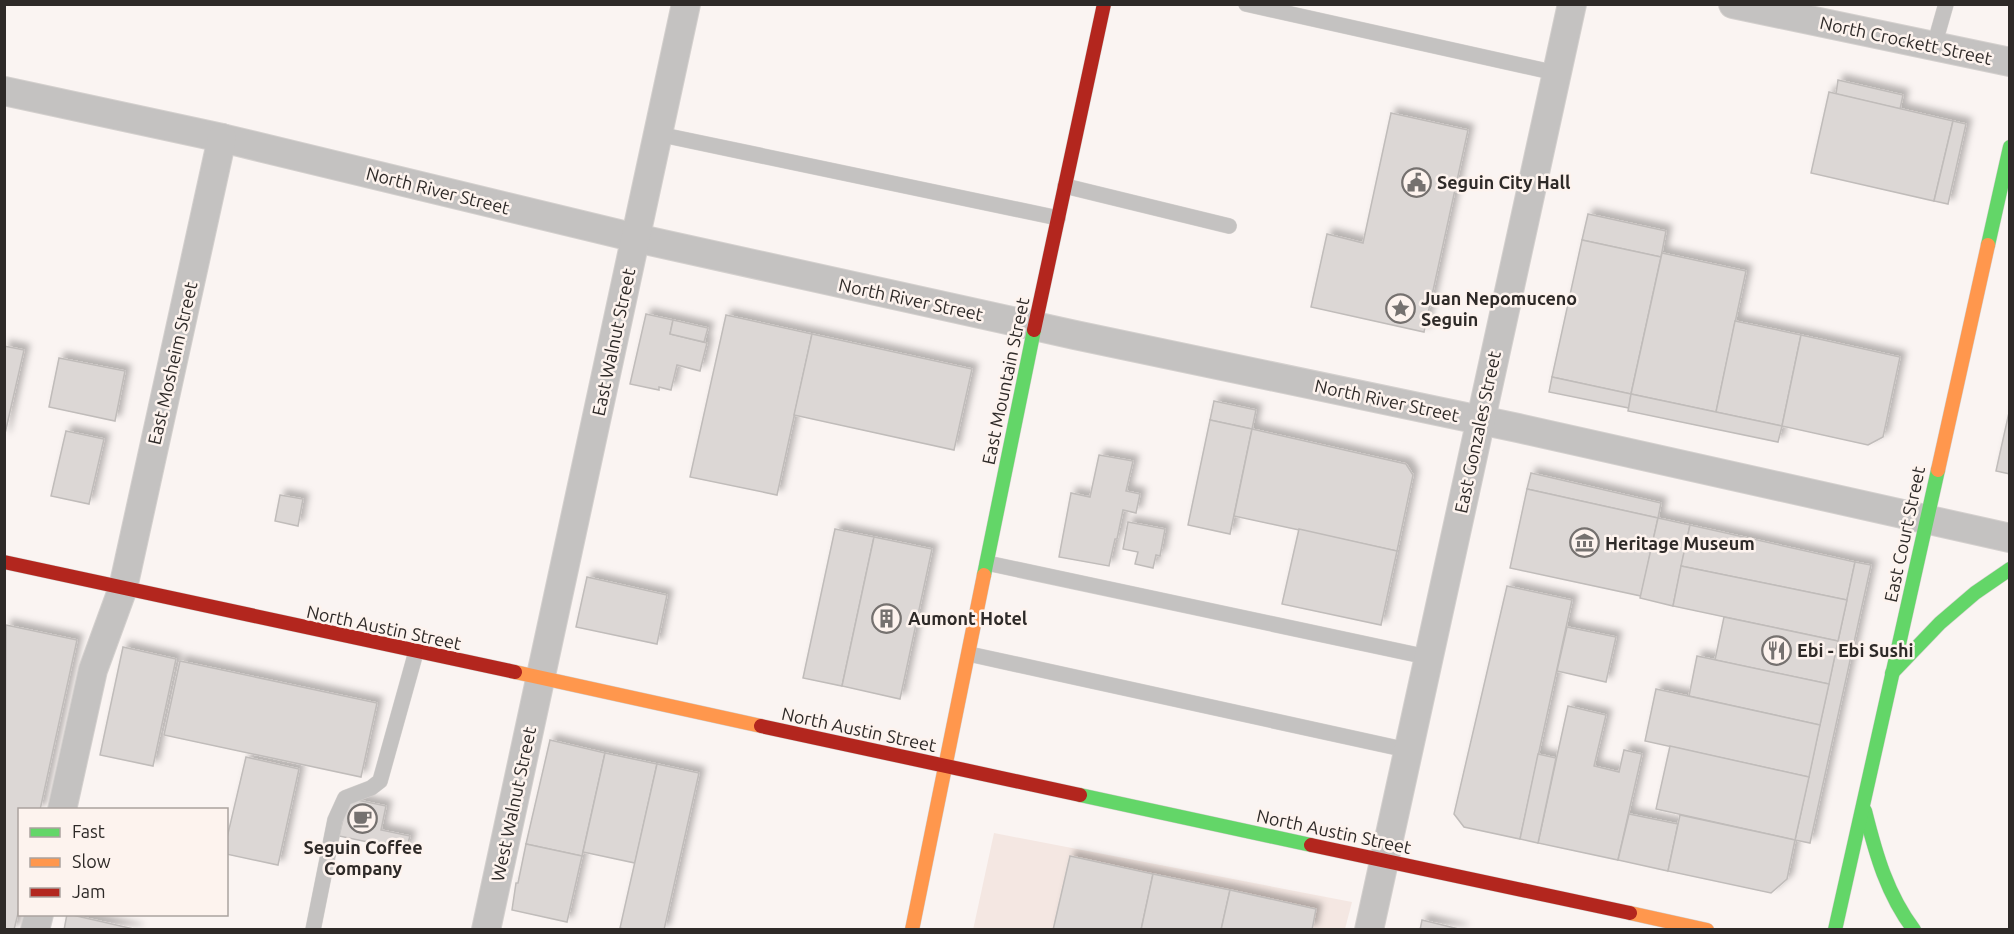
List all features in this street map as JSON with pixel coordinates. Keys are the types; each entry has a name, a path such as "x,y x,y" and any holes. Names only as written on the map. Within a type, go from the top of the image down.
{"main road":[{"name":"East Mountain Street","path":"912,930 1035,326 1104,4"},
{"name":"East Court Street","path":"1835,930 2010,147"},
{"name":"North Austin Street","path":"4,562 1707,930"},
{"path":"1892,673 1940,623 1975,593 2010,570"},
{"path":"1863,805 1880,872 1899,912 1914,930"}],"street":[{"name":"East Walnut Street","path":"540,679 686,4"},
{"name":"East Gonzales Street","path":"1369,930 1572,4"},
{"name":"North Crockett Street","path":"1732,4 2010,62"},
{"name":"North River Street","path":"4,91 222,138 636,238 1035,326 1480,420 2010,538"},
{"name":"East Mosheim Street","path":"62,808 93,670 123,588 222,138"},
{"name":"West Walnut Street","path":"486,930 540,679"}],"lane":[{"path":"1246,4 1556,73"},
{"path":"1934,46 1946,4"},
{"path":"658,134 1058,218"},
{"path":"1065,186 1229,226"},
{"path":"987,563 1428,657"},
{"path":"313,930 335,820 345,798 371,788 380,781 416,652"},
{"path":"969,654 1407,750"}],"shaded area":[{"path":"994,833 1352,902 1345,929 973,930"}],"building":[{"path":"1838,80 1903,95 1900,109 1836,94"},
{"path":"1829,92 1953,121 1934,201 1811,173"},
{"name":"Seguin City Hall","path":"1391,113 1468,130 1424,332 1311,307 1327,234 1363,243"},
{"path":"1953,121 1966,124 1948,204 1934,201"},
{"path":"1588,214 1666,231 1661,257 1582,240"},
{"path":"1582,240 1661,257 1631,394 1552,377"},
{"path":"1662,253 1746,271 1716,412 1631,394"},
{"path":"646,314 673,320 670,334 707,343 700,371 677,365 671,390 630,384"},
{"path":"726,315 812,334 777,495 690,477"},
{"path":"673,320 708,328 704,342 670,334"},
{"path":"1735,321 1801,335 1782,426 1716,412"},
{"path":"812,334 972,369 954,450 794,415"},
{"path":"1801,335 1900,357 1883,437 1868,445 1782,426"},
{"path":"4,346 24,350 4,438"},
{"path":"59,358 125,371 115,421 49,407"},
{"path":"1552,377 1631,394 1629,408 1549,392"},
{"path":"1631,394 1782,426 1778,442 1628,411"},
{"path":"1214,401 1256,410 1252,429 1210,420"},
{"path":"2010,408 2010,474 1996,471"},
{"path":"1210,420 1252,429 1230,534 1188,525"},
{"path":"1252,429 1406,464 1413,475 1397,551 1234,516"},
{"path":"66,431 104,439 89,504 51,496"},
{"path":"1099,455 1133,461 1126,491 1140,494 1136,513 1123,510 1109,566 1059,557 1071,493 1090,497"},
{"path":"1531,473 1661,503 1658,518 1527,489"},
{"name":"Heritage Museum","path":"1527,489 1658,518 1641,596 1510,568"},
{"path":"280,495 303,499 298,526 275,521"},
{"path":"1658,518 1690,525 1673,606 1640,598"},
{"path":"1128,522 1165,529 1160,556 1156,555 1153,568 1135,564 1138,552 1123,549"},
{"path":"1690,525 1855,562 1847,600 1681,566"},
{"path":"835,529 874,537 842,686 803,678"},
{"path":"1299,529 1397,551 1381,625 1282,604"},
{"name":"Aumont Hotel","path":"874,537 932,549 900,699 842,686"},
{"path":"1855,562 1871,565 1810,843 1795,840"},
{"path":"1681,566 1847,600 1838,641 1673,606"},
{"path":"587,577 667,595 657,644 576,627"},
{"path":"1507,586 1572,600 1520,839 1464,827 1454,814"},
{"name":"Ebi - Ebi Sushi","path":"1724,617 1838,641 1829,684 1715,660"},
{"path":"6,625 77,640 40,808 18,808 18,913 14,930 4,930"},
{"path":"1567,627 1616,637 1606,682 1557,671"},
{"path":"123,647 176,659 153,766 100,755"},
{"path":"1697,656 1829,684 1820,725 1689,696"},
{"path":"180,661 377,703 361,777 164,735"},
{"path":"1656,689 1820,725 1809,777 1645,741"},
{"path":"1568,706 1606,715 1594,766 1619,772 1624,750 1642,754 1618,860 1538,843"},
{"path":"550,740 605,753 582,856 526,844"},
{"path":"1670,746 1809,777 1795,840 1656,809"},
{"path":"605,753 657,764 635,863 583,852"},
{"path":"1538,754 1556,758 1538,843 1520,839"},
{"path":"246,757 299,769 278,865 228,854 228,834"},
{"path":"657,764 699,773 664,930 627,930 620,928"},
{"name":"Seguin Coffee Company","path":"348,798 386,806 381,830 410,836 406,850 339,836"},
{"path":"1629,814 1678,824 1668,871 1618,860"},
{"path":"1680,815 1795,840 1787,879 1771,893 1668,871"},
{"path":"526,844 582,856 567,922 512,910"},
{"path":"1070,856 1153,874 1141,930 1053,930"},
{"path":"1153,874 1230,890 1221,930 1141,930"},
{"path":"1230,890 1316,909 1312,930 1221,930"},
{"path":"67,916 77,916 138,930 64,930"},
{"path":"1422,920 1463,930 1420,930"}],"traffic: fast":[{"path":"1988,245 2010,147"},
{"path":"984,575 1034,330"},
{"path":"1835,930 1938,470"},
{"path":"1892,673 1940,623 1975,593 2010,569"},
{"path":"1080,795 1311,845"},
{"path":"1865,811 1883,873 1914,930"}],"traffic: slow":[{"path":"1938,470 1988,245"},
{"path":"912,930 984,575"},
{"path":"515,672 761,726"},
{"path":"1630,913 1707,930"}],"traffic: jam":[{"path":"1034,330 1104,4"},
{"path":"4,562 515,672"},
{"path":"761,726 1080,795"},
{"path":"1311,845 1630,913"}],"place":[{"name":"Seguin City Hall","path":"1416,182"},
{"name":"Juan Nepomuceno Seguin","path":"1400,308"},
{"name":"Heritage Museum","path":"1584,543"},
{"name":"Aumont Hotel","path":"887,618"},
{"name":"Ebi - Ebi Sushi","path":"1776,650"},
{"name":"Seguin Coffee Company","path":"363,818"}]}
